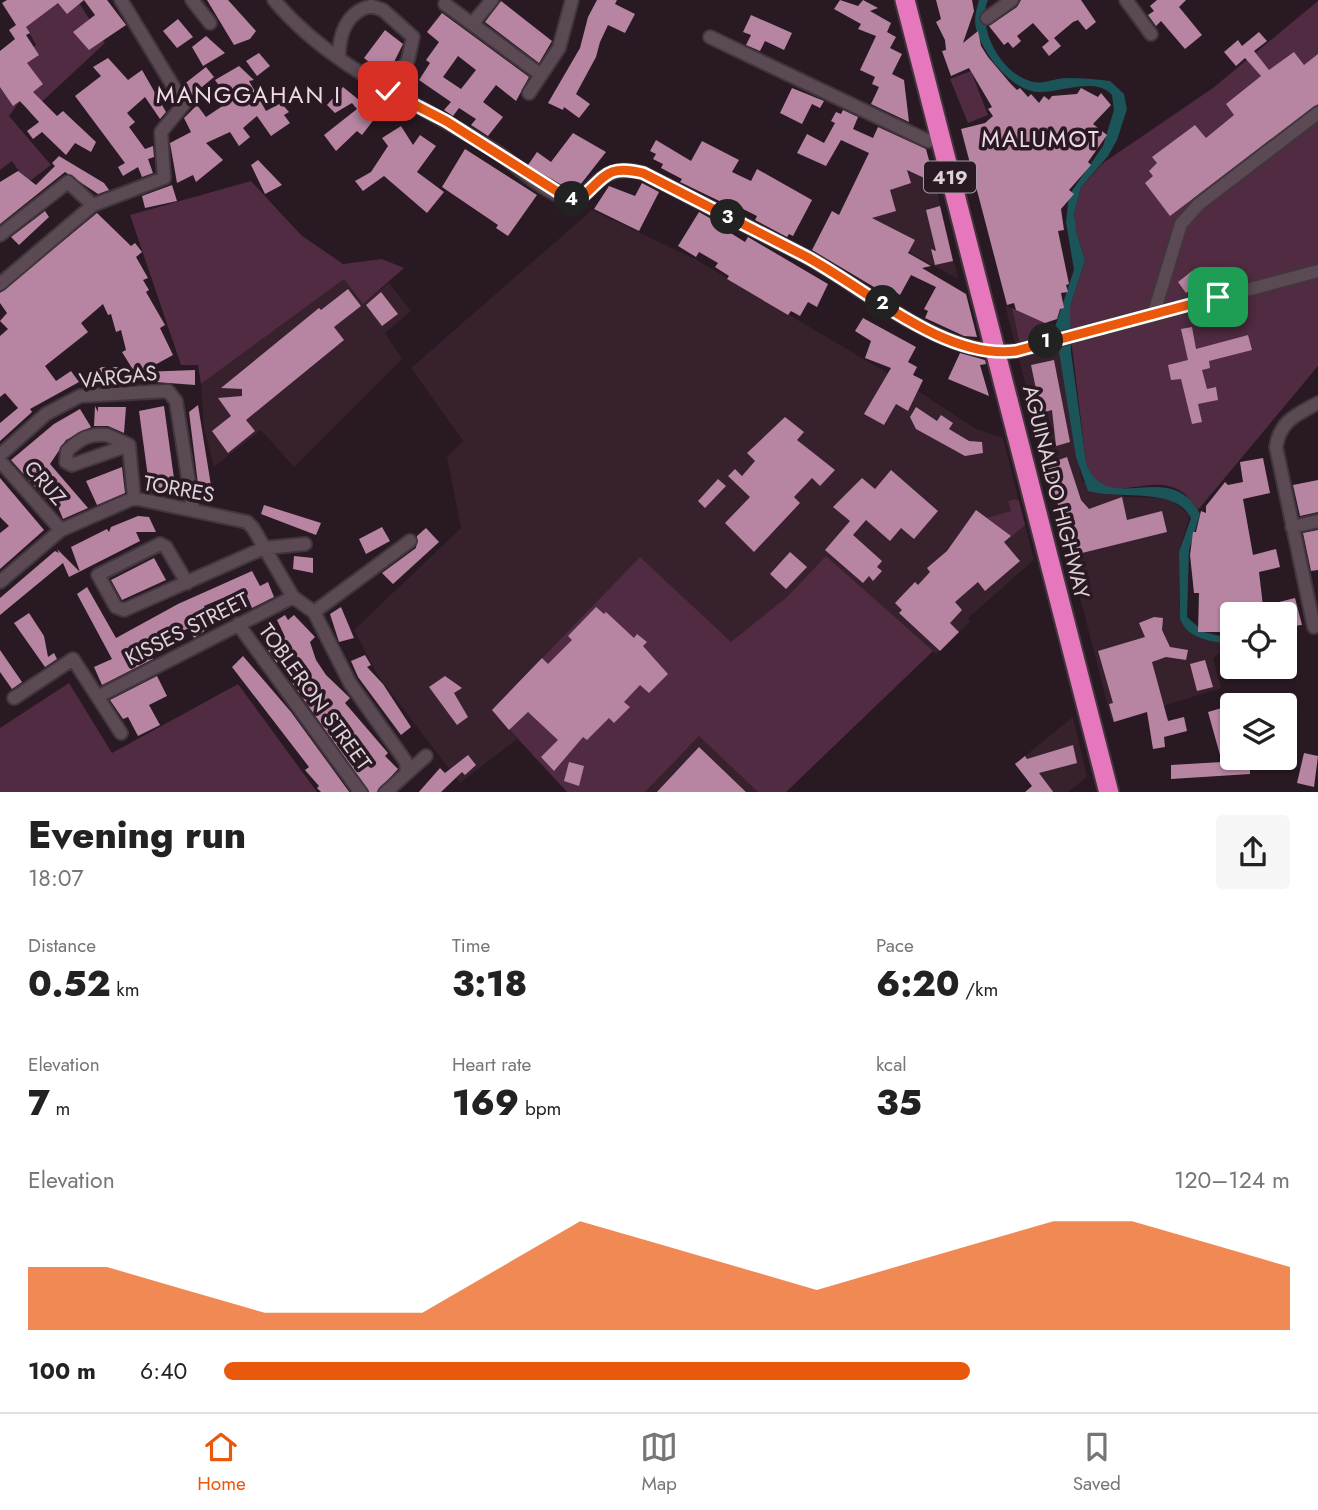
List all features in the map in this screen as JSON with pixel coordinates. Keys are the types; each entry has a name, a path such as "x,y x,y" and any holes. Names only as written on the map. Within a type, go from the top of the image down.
{"highway":[{"name":"AGUINALDO HIGHWAY","path":"905,0 1107,792"}],"street":[{"path":"0,284 93,205 164,178 161,132 183,107 183,101 121,0"},
{"path":"192,0 211,23"},
{"path":"274,0 311,40 388,91 446,121 569,199 582,197 600,177 614,170 643,173 806,257 936,334 997,353 1053,342 1318,271"},
{"path":"472,24 492,0"},
{"path":"529,93 559,48 572,0"},
{"path":"987,18 1012,0"},
{"path":"1126,0 1151,34"},
{"path":"445,4 541,75"},
{"path":"339,57 341,32 352,16 371,6 383,10 413,37 408,60 388,91"},
{"path":"710,37 928,141 939,137"},
{"path":"1153,316 1178,232 1185,218 1199,204 1318,113"},
{"path":"0,236 68,182 93,205"},
{"name":"VARGAS","path":"0,455 46,414 80,396 168,391 173,395 193,509"},
{"path":"1314,627 1276,447 1278,434 1287,420 1318,403"},
{"path":"129,445 134,498"},
{"name":"CRUZ","path":"0,461 61,530"},
{"name":"TORRES","path":"0,582 61,530 134,498 247,522 293,597"},
{"path":"1292,527 1318,521"},
{"path":"314,612 410,541"},
{"path":"187,583 166,547 160,544 98,575 120,610 187,583 264,548 305,544"},
{"path":"293,597 314,612 350,683 406,762 407,772"},
{"name":"KISSES STREET","path":"99,696 293,597"},
{"name":"TOBLERON STREET","path":"238,624 360,792"},
{"path":"14,698 70,659 75,661 121,733"},
{"path":"386,792 426,756"}],"shaded area":[{"path":"36,0 77,0 105,43 33,110 19,102 9,116 51,165 27,183 12,161 0,170 0,74 36,45 19,14"},
{"path":"1318,1 1318,366 1198,510 1182,492 1166,485 1114,488 1103,485 1094,477 1086,462 1070,331 1070,307 1085,260 1074,214 1081,187 1103,163 1213,88"},
{"path":"971,71 988,115 968,123 950,79"},
{"path":"869,153 935,183 958,279 839,215"},
{"path":"251,181 301,235 343,264 382,259 404,268 363,304 344,279 201,384 198,365 181,365 130,215"},
{"path":"592,210 695,259 918,391 976,429 1003,438 1034,560 968,618 970,622 936,654 933,651 786,792 567,792 517,739 460,783 378,676 354,630 461,528 447,457 463,441 411,368"},
{"path":"344,278 363,304 389,283 411,311 385,333 402,359 294,467 261,430 214,467 204,429 201,384"},
{"path":"1005,305 1055,327 1082,482 1126,497 1168,498 1190,515 1179,552 1179,608 1198,638 1220,643 1220,653 1213,658 1221,688 1112,722"},
{"path":"1012,308 1048,324 1048,336 1020,344"},
{"path":"1008,501 1019,501 1025,525 1011,537 987,518 1011,511"},
{"path":"826,556 933,651 786,792 758,792 699,736 645,792 567,792 492,710 640,557 731,642 787,597"},
{"path":"69,683 112,753 238,684 317,792 0,792 0,728"},
{"path":"1073,717 1087,777 1068,792 1038,792 1015,764"}],"water":[{"path":"979,0 988,0 986,24 994,49 1002,61 1022,78 1034,82 1066,78 1110,81 1124,94 1127,109 1117,140 1108,156 1081,187 1074,214 1085,260 1070,307 1071,352 1086,462 1095,478 1108,486 1172,489 1187,497 1200,514 1189,550 1187,617 1204,632 1220,636 1220,642 1195,636 1180,619 1179,552 1191,518 1183,508 1159,498 1088,491 1076,457 1055,327 1074,270 1066,222 1069,195 1103,146 1114,110 1112,95 1097,87 1038,92 1017,84 1006,76 988,55 977,32 976,13"}],"building":[{"path":"7,0 84,0 67,14 58,3 26,27 30,33 26,35 39,55 27,63 43,84 33,92 57,116 63,111 96,142 91,152 75,143 66,155 42,132 33,139 27,131 39,122 20,101 13,106 0,87 0,51 15,39 9,30 16,25 2,3"},
{"path":"84,0 107,0 126,25 89,50 73,32 95,15"},
{"path":"207,0 228,0 256,31 250,39 234,45"},
{"path":"597,0 617,0 615,4 635,14 625,33 608,25 596,57 576,94 590,104 579,118 564,107 563,110 548,103 580,48 588,17"},
{"path":"840,0 858,6 863,0 878,8 870,11 891,23 887,32 896,37 890,48 902,54 892,74 904,80 909,122 871,104 879,87 872,84 875,77 860,70 876,36 858,29 861,24 834,9"},
{"path":"936,0 972,0 974,11 963,43 978,31 981,46 988,57 1017,90 1020,88 1028,97 1031,94 1039,103 1044,96 1049,100 1052,96 1077,94 1081,88 1098,97 1101,93 1111,105 1093,124 1107,135 1088,162 1091,165 1069,190 1074,194 1061,209 1064,230 1058,231 1069,284 1066,285 1068,292 1061,293 1064,308 1060,309 1057,319 1045,323 1016,310 1014,303 1007,305 961,129 985,123 993,116 988,109 992,107 969,68 951,76 942,51 946,50 945,40 936,22 941,19"},
{"path":"1021,0 1081,0 1096,22 1086,30 1078,20 1073,22 1054,38 1061,46 1049,56 1042,47 1049,41 1033,23 1017,36 1021,41 1013,48 1008,42 1004,45 989,26 1017,7"},
{"path":"1157,0 1186,0 1179,7 1202,35 1185,49 1161,21 1156,26 1148,15 1154,11 1150,6"},
{"path":"501,1 552,41 539,63 485,22"},
{"path":"442,13 529,77 516,101 496,85 483,102 503,117 488,136 471,125 476,119 459,108 453,116 444,110 451,102 419,80 430,63 426,60 439,42 427,32","holes":["458,56 476,70 461,89 443,77"]},
{"path":"751,15 792,33 784,50 765,41 760,51 746,45 751,35 743,32"},
{"path":"178,19 193,37 177,48 163,31"},
{"path":"385,30 403,44 387,76 364,58"},
{"path":"1259,32 1267,41 1254,51 1269,70 1294,52 1304,65 1318,54 1318,104 1170,216 1145,183 1153,176 1149,171 1157,163 1152,157 1195,125 1206,138 1234,115 1226,104 1261,76 1245,58 1236,66 1224,52 1238,40 1242,46"},
{"path":"206,36 225,53 203,66 192,47"},
{"path":"259,53 270,66 257,76 246,61"},
{"path":"108,58 128,80 142,70 166,112 160,119 145,97 127,113 135,122 129,127 145,149 153,146 154,157 148,159 153,173 142,177 138,167 123,176 118,167 125,163 75,96 101,76 93,67"},
{"path":"239,66 254,80 249,81 266,111 281,103 289,112 284,115 290,123 271,136 257,116 243,128 250,137 239,146 230,132 206,143 223,160 196,182 193,175 177,183 170,143 191,132 184,118 197,105 206,117 230,101 215,80"},
{"path":"206,67 214,77 190,97 183,85"},
{"path":"343,87 364,104 371,95 385,105 362,135 357,131 336,151 324,135 357,109 352,103 335,113 327,105"},
{"path":"792,88 824,101 820,108 812,104 802,124 780,113"},
{"path":"843,110 858,117 853,129 873,138 878,127 926,149 935,183 907,170 911,183 890,190 896,211 872,218 915,240 908,253 931,266 922,268 966,294 977,337 964,336 925,318 928,311 924,309 936,287 911,275 900,295 897,293 894,299 812,250 832,211 839,215 869,153 841,140 826,166 797,153 807,134 824,143 835,123 831,121 836,112 841,114"},
{"path":"401,126 413,145 420,135 436,146 417,172 444,192 427,213 384,176 363,191 355,181 371,172 388,146 382,138"},
{"path":"573,133 606,152 577,189 570,190 528,165 537,152 551,162"},
{"path":"656,140 691,161 702,141 739,160 732,172 751,181 757,169 812,200 793,236 789,234 787,237 755,220 757,216 680,182 682,179 661,168 663,164 653,159 656,154 650,151"},
{"path":"465,149 537,195 508,236 496,228 498,225 442,187"},
{"path":"59,156 104,183 109,190 98,194 65,172 0,224 0,182 18,171 36,185 55,166 52,163"},
{"path":"258,160 282,185 265,194 251,165"},
{"path":"642,183 659,192 639,231 594,209 609,186 635,196"},
{"path":"172,185 177,201 145,208 142,196"},
{"path":"940,206 953,261 935,265 931,249 936,251 926,210"},
{"path":"45,211 49,217 19,245 11,237"},
{"path":"699,212 731,230 729,232 745,242 748,237 828,284 817,307 808,302 800,316 791,311 788,315 727,279 729,276 715,267 718,263 699,252 696,257 678,246"},
{"path":"97,213 131,246 135,243 142,252 136,257 148,278 143,280 149,290 146,292 165,325 160,328 173,355 142,372 195,370 195,385 129,380 129,373 135,373 122,352 126,350 121,330 116,332 111,314 108,315 103,304 81,323 88,332 45,366 56,381 71,371 79,382 30,409 32,412 0,441 0,423 18,408 5,393 0,397 0,336 8,329 0,321 7,313 0,303 0,293"},
{"path":"1192,271 1201,281 1186,293 1178,282"},
{"path":"348,289 361,306 334,327 344,340 246,420 255,431 228,453 212,431 231,416 218,398 242,396 242,389 221,388 319,308 321,310"},
{"path":"381,292 398,314 382,326 366,305"},
{"path":"863,318 916,347 908,362 917,367 913,375 923,380 908,411 896,404 884,425 864,414 891,368 865,358 871,341 855,331"},
{"path":"1192,327 1196,349 1248,335 1252,350 1209,361 1210,368 1202,370 1207,389 1216,387 1218,400 1198,404 1202,422 1192,424 1181,379 1171,380 1168,365 1188,360 1181,329"},
{"path":"960,353 985,360 986,364 980,365 989,396 948,379"},
{"path":"1054,360 1070,442 1056,446 1052,410 1034,415 1032,405 1039,403 1031,365"},
{"path":"129,367 128,379 98,379 98,369"},
{"path":"198,405 213,498 200,500 189,412"},
{"path":"95,406 98,412 98,407 126,407 124,433 108,426 94,426"},
{"path":"164,406 176,493 164,495 150,492 139,411"},
{"path":"916,407 937,421 941,415 953,423 949,429 969,441 982,442 983,453 965,456 916,429 910,417"},
{"path":"80,409 91,427 66,440 50,464 88,508 63,519 56,502 52,506 11,460 54,424"},
{"path":"785,417 804,432 797,440 835,470 820,486 812,478 794,497 800,503 754,552 725,523 750,497 728,476 735,469 742,476 755,461 747,453"},
{"path":"1067,457 1081,500 1089,509 1122,497 1127,520 1162,511 1167,532 1078,554 1070,520 1063,523 1047,464"},
{"path":"1263,458 1270,493 1243,499 1253,555 1276,549 1280,567 1259,572 1263,602 1220,602 1220,632 1198,632 1199,593 1194,593 1190,555 1193,532 1196,532 1201,511 1206,513 1206,506 1225,482 1228,485 1243,482 1240,462"},
{"path":"122,467 125,493 97,505 86,481"},
{"path":"891,470 938,511 914,539 901,528 890,541 866,520 853,535 882,561 877,567 882,571 873,581 869,576 863,583 825,550 850,521 833,507 862,478 875,489"},
{"path":"0,478 44,530 0,569 0,533 9,526 0,517"},
{"path":"718,479 726,486 705,508 698,501"},
{"path":"1318,480 1318,512 1300,516 1293,485"},
{"path":"264,505 321,523 316,535 261,514"},
{"path":"976,510 1011,536 1004,542 1020,561 985,591 978,582 955,602 962,610 950,623 959,632 940,651 899,613 902,610 895,603 915,582 918,585 930,572 927,568 947,551"},
{"path":"138,516 149,517 156,532 136,532 140,541 80,572 71,547 107,529 109,532 111,527"},
{"path":"382,527 390,541 366,554 359,539"},
{"path":"426,528 439,542 393,584 382,573 416,548 417,536"},
{"path":"1318,530 1318,570 1311,571 1303,533"},
{"path":"57,549 80,572 69,577 63,563 0,615 0,598 55,551 59,553"},
{"path":"790,552 807,567 786,589 770,574"},
{"path":"294,556 313,558 313,573 293,569"},
{"path":"154,558 166,580 122,600 111,580"},
{"path":"252,571 260,586 268,582 274,597 252,608 244,589 204,606 212,626 194,638 189,628 172,636 174,642 152,656 153,659 102,685 94,667 112,659 77,594 87,587 116,638 178,604"},
{"path":"1295,598 1296,602 1279,602"},
{"path":"1297,606 1302,625 1297,626"},
{"path":"341,607 354,638 339,642 330,614"},
{"path":"596,607 604,614 606,612 634,638 637,634 647,642 643,646 668,674 649,693 640,685 624,702 630,707 614,723 609,718 587,740 583,737 554,771 541,757 558,740 528,712 509,730 492,710 542,658 548,664 572,640 568,636"},
{"path":"29,613 44,636 48,657 54,653 57,659 45,667 14,623"},
{"path":"285,615 288,620 294,615 315,637 310,642 316,660 326,675 350,698 345,703 388,753 385,756 398,769 377,792 369,792 290,680 307,667 291,650 277,663 268,650 285,637 277,620"},
{"path":"1154,617 1163,618 1162,630 1170,647 1188,650 1186,660 1166,657 1152,662 1168,721 1184,717 1187,731 1164,737 1165,747 1153,749 1147,712 1114,722 1109,704 1113,703 1098,651 1145,637 1139,623"},
{"path":"0,650 22,682 12,689 0,672"},
{"path":"365,655 371,665 367,667 383,684 411,727 401,735 358,677 351,661"},
{"path":"243,656 291,712 349,792 321,792 317,788 319,786 305,770 309,767 232,667"},
{"path":"1205,660 1213,687 1197,691 1190,664"},
{"path":"157,676 167,696 149,705 160,725 138,736 128,717 123,719 110,700"},
{"path":"445,676 462,688 454,693 468,717 457,725 429,687"},
{"path":"1220,708 1220,755 1208,712"},
{"path":"1073,745 1077,763 1039,773 1053,792 1025,792 1032,786 1015,764 1025,756 1027,759"},
{"path":"699,747 746,792 657,792"},
{"path":"1304,753 1318,756 1314,787 1297,783"},
{"path":"468,755 476,765 465,775 462,772 441,792 419,792 440,768 445,773"},
{"path":"569,762 584,766 579,786 564,781"},
{"path":"1220,762 1220,770 1250,770 1250,774 1171,779 1171,765"}],"district":[{"name":"MANGGAHAN I","path":"249,95"},
{"name":"MALUMOT","path":"1041,139"}],"route":[{"path":"388,91 446,121 569,199 582,197 600,177 614,170 630,169 643,173 806,257 936,334 983,351 1016,351 1036,346 1042,341 1153,316 1218,297"}]}
